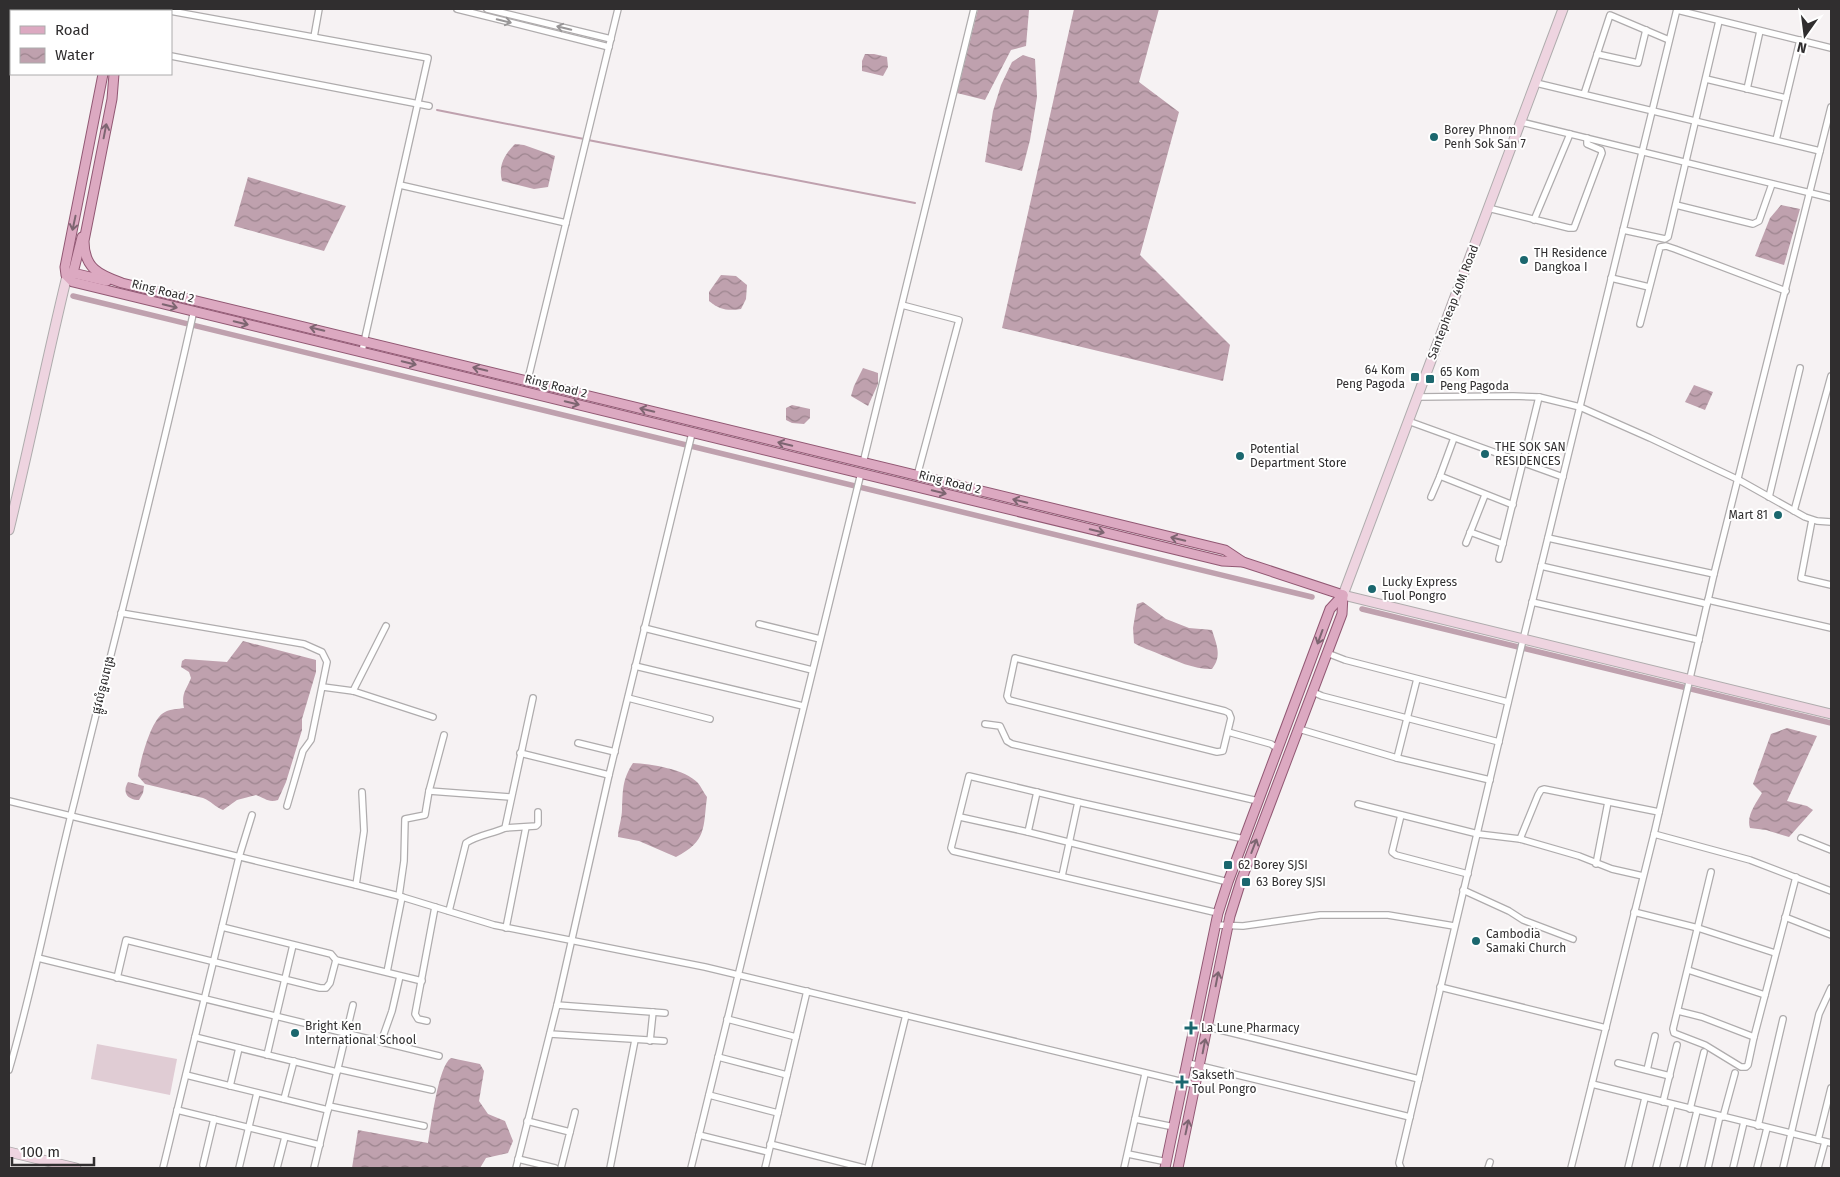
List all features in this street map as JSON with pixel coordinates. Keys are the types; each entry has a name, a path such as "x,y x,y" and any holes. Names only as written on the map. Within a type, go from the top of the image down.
{"main road":[{"path":"103,75 64,267 70,275 122,282"},
{"name":"Ring Road 2","path":"114,75 110,108 86,228 84,247 86,258 99,273 122,282 1225,550 1243,562 1343,595"},
{"path":"70,275 86,228"},
{"name":"Ring Road 2","path":"70,275 79,284 193,316 362,351 691,435 859,481 1222,562 1243,562"},
{"path":"691,435 694,422"},
{"path":"859,481 863,463"},
{"path":"1178,1168 1208,1027 1227,925 1241,881 1342,614 1343,595"},
{"path":"1166,1165 1218,913 1244,838 1330,610 1343,595"}],"street":[{"path":"314,37 318,9"},
{"path":"456,9 609,47"},
{"path":"487,9 611,39"},
{"path":"525,392 618,9"},
{"path":"863,463 974,9"},
{"name":"Santepheap 40M Road","path":"1343,595 1563,9"},
{"path":"1401,1168 1399,1163 1454,926 1478,834 1522,642 1677,10 1831,48"},
{"path":"172,11 428,58 362,351"},
{"path":"1584,94 1610,15 1669,40"},
{"path":"531,27 533,20"},
{"path":"1623,230 1667,238 1720,21"},
{"path":"1598,54 1638,64 1646,30"},
{"path":"1747,89 1760,31"},
{"path":"1776,140 1800,40"},
{"path":"172,56 429,106"},
{"path":"1706,79 1786,98"},
{"path":"1536,83 1820,151"},
{"path":"1571,1168 1654,834 1707,602 1831,107"},
{"path":"1521,122 1831,198"},
{"path":"1534,220 1570,134"},
{"path":"1488,208 1574,228 1602,153 1601,150 1587,144 1587,138"},
{"path":"1676,205 1753,224 1758,220 1772,184"},
{"path":"400,185 566,223"},
{"path":"1640,324 1660,247 1666,246 1786,291"},
{"path":"9,530 59,307 66,280 70,275"},
{"path":"1611,278 1649,287"},
{"name":"ផ្លូវលំទួលពង្រ","path":"9,1070 38,958 70,816 196,300"},
{"path":"902,305 959,320 917,476"},
{"path":"1769,497 1800,368"},
{"path":"1794,511 1831,376"},
{"path":"1418,396 1539,397 1580,407 1739,480 1812,520 1831,522"},
{"path":"1498,558 1524,463 1539,397"},
{"path":"1408,421 1563,477"},
{"path":"516,1168 557,1005 609,774 691,435"},
{"path":"1431,497 1454,438"},
{"path":"1440,476 1513,505"},
{"path":"691,1168 859,481"},
{"path":"1466,544 1485,495"},
{"path":"1812,520 1801,578 1831,586"},
{"path":"1470,532 1503,544"},
{"path":"1548,538 1714,574"},
{"path":"1541,566 1831,628"},
{"path":"1343,595 1522,642 1831,713"},
{"path":"1532,602 1699,640"},
{"path":"121,613 304,644 322,652 327,662 311,740 303,751 287,806"},
{"path":"758,624 820,639"},
{"path":"353,691 386,626"},
{"path":"644,628 812,670"},
{"path":"1328,653 1345,660 1508,702"},
{"path":"1016,658 1019,658 1225,711 1229,713 1231,718 1228,732 1223,750 1220,752 1009,700 1007,696 1014,662 1016,658"},
{"path":"635,666 803,706"},
{"path":"1397,758 1417,679"},
{"path":"323,687 353,691 433,717"},
{"path":"1313,692 1322,696 1499,742"},
{"path":"505,828 533,698"},
{"path":"628,698 710,719"},
{"path":"985,724 1000,726 1007,741 1012,744 1258,801"},
{"path":"1298,729 1397,758 1490,780"},
{"path":"1228,732 1271,744 1278,749"},
{"path":"387,972 400,896 404,861 405,818 425,815 429,791 444,735"},
{"path":"578,742 615,752"},
{"path":"520,753 609,774"},
{"path":"1218,913 953,851 951,848 969,776 1244,838"},
{"path":"1520,839 1541,790 1544,789 1659,812"},
{"path":"429,791 511,798"},
{"path":"356,885 364,830 362,792"},
{"path":"1028,832 1037,792"},
{"path":"9,802 400,896 506,928 705,967 1196,1086"},
{"path":"1062,876 1078,802"},
{"path":"1596,864 1608,802"},
{"path":"1358,804 1478,834 1520,839 1553,848 1596,864 1643,876"},
{"path":"449,911 466,843 475,837 492,834 505,828 537,826 538,812"},
{"path":"163,1168 239,857 252,815"},
{"path":"1401,815 1392,852 1396,855 1468,874"},
{"path":"960,817 1228,882"},
{"path":"506,928 526,828"},
{"path":"1654,834 1750,860 1831,891"},
{"path":"1801,838 1831,850"},
{"path":"1712,872 1673,1029 1674,1033 1705,1045 1741,1067 1748,1065 1796,876"},
{"path":"1463,890 1509,911 1523,920 1573,939"},
{"path":"427,1022 418,1019 415,1014 435,907"},
{"path":"1634,912 1698,928 1775,953"},
{"path":"1215,925 1243,926 1320,915 1388,915 1454,926"},
{"path":"1785,918 1831,936"},
{"path":"222,927 331,954 336,960 422,981"},
{"path":"117,978 126,940 320,988 326,988 330,983 336,960"},
{"path":"267,1055 293,945"},
{"path":"38,958 439,1056"},
{"path":"1688,970 1765,995"},
{"path":"382,1042 400,976"},
{"path":"1440,987 1606,1028"},
{"path":"1783,1168 1819,1014 1831,988"},
{"path":"765,1168 807,991"},
{"path":"314,1168 353,1005"},
{"path":"557,1005 665,1013"},
{"path":"1678,1010 1754,1037"},
{"path":"650,1041 653,1012"},
{"path":"868,1168 906,1015"},
{"path":"727,1019 796,1037"},
{"path":"1758,1126 1783,1019"},
{"path":"1208,1027 1419,1078"},
{"path":"550,1034 664,1042"},
{"path":"1647,1070 1655,1036"},
{"path":"195,1037 267,1055 432,1090"},
{"path":"610,1168 635,1040"},
{"path":"1663,1102 1677,1045"},
{"path":"230,1086 239,1048"},
{"path":"1690,1109 1704,1052"},
{"path":"718,1057 787,1075"},
{"path":"284,1099 294,1061"},
{"path":"1188,1063 1410,1117"},
{"path":"1618,1063 1670,1076"},
{"path":"1708,1168 1735,1073"},
{"path":"1124,1168 1145,1074"},
{"path":"186,1075 284,1099 424,1126"},
{"path":"1592,1084 1831,1144"},
{"path":"1818,1140 1829,1109 1831,1088"},
{"path":"239,1168 257,1093"},
{"path":"709,1096 778,1113"},
{"path":"1628,1168 1645,1098"},
{"path":"1656,1168 1672,1105"},
{"path":"177,1110 320,1145"},
{"path":"1682,1168 1697,1111"},
{"path":"561,1168 575,1112"},
{"path":"203,1165 214,1119"},
{"path":"1135,1119 1174,1127"},
{"path":"527,1121 570,1132"},
{"path":"1734,1168 1744,1122"},
{"path":"1757,1168 1767,1128"},
{"path":"699,1135 768,1152"},
{"path":"277,1168 285,1137"},
{"path":"1818,1168 1824,1142"},
{"path":"770,1144 864,1168"},
{"path":"9,1152 76,1168"},
{"path":"1128,1154 1166,1165"},
{"path":"518,1159 555,1168"}],"shaded area":[{"path":"97,1044 177,1059 170,1095 91,1079"}],"water":[{"path":"978,9 1029,10 1026,46 1011,50 985,100 957,93"},
{"path":"1074,9 1159,9 1139,82 1179,112 1140,255 1230,345 1223,381 1002,328"},
{"path":"865,54 887,57 888,67 883,76 862,71 862,61"},
{"path":"1023,55 1035,59 1037,97 1030,140 1022,171 985,162 993,111 1001,85 1012,62"},
{"path":"515,144 524,145 555,156 548,187 534,189 502,181 501,166 508,152"},
{"path":"248,177 346,206 324,251 234,226"},
{"path":"1781,205 1800,209 1784,265 1755,256 1770,218"},
{"path":"721,275 736,276 747,285 746,299 741,309 724,309 709,301 709,292"},
{"path":"863,368 878,373 878,384 868,406 851,396"},
{"path":"1694,385 1713,392 1705,410 1685,402"},
{"path":"792,405 810,409 810,418 804,424 792,423 786,420 786,408"},
{"path":"1143,602 1166,619 1189,628 1212,630 1218,655 1212,669 1198,668 1185,664 1134,643 1133,628 1137,604"},
{"path":"243,641 316,660 316,672 302,719 302,730 286,782 278,800 269,801 256,795 237,800 223,810 203,798 145,784 138,776 144,751 155,723 165,712 184,708 184,695 191,678 189,672 181,667 182,661 185,659 227,662"},
{"path":"1787,728 1817,736 1787,801 1807,806 1813,810 1789,837 1766,830 1750,828 1749,823 1752,810 1762,793 1753,784 1771,734"},
{"path":"633,763 658,766 685,774 698,783 707,797 702,833 693,845 676,857 639,841 618,837 624,785"},
{"path":"128,782 144,786 139,800 131,799 127,795 126,786"},
{"path":"451,1058 480,1064 484,1071 479,1101 488,1114 505,1121 513,1141 508,1153 486,1158 480,1168 352,1168 358,1130 428,1143 442,1072 446,1063"}],"waterway":[{"path":"437,110 584,139"},
{"path":"588,140 915,203"},
{"path":"73,296 1312,597"},
{"path":"1362,609 1831,723"}],"place":[{"name":"Borey Phnom Penh Sok San 7","path":"1434,137"},
{"name":"TH Residence Dangkoa I","path":"1524,260"},
{"name":"64 Kom Peng Pagoda","path":"1415,377"},
{"name":"65 Kom Peng Pagoda","path":"1430,379"},
{"name":"THE SOK SAN RESIDENCES","path":"1485,454"},
{"name":"Potential Department Store","path":"1240,456"},
{"name":"Mart 81","path":"1778,515"},
{"name":"Lucky Express Tuol Pongro","path":"1372,589"},
{"name":"62 Borey SJSI","path":"1228,865"},
{"name":"63 Borey SJSI","path":"1246,882"},
{"name":"Cambodia Samaki Church","path":"1476,941"},
{"name":"La Lune Pharmacy","path":"1191,1028"},
{"name":"Bright Ken International School","path":"295,1033"},
{"name":"Sakseth Toul Pongro","path":"1182,1082"}]}
